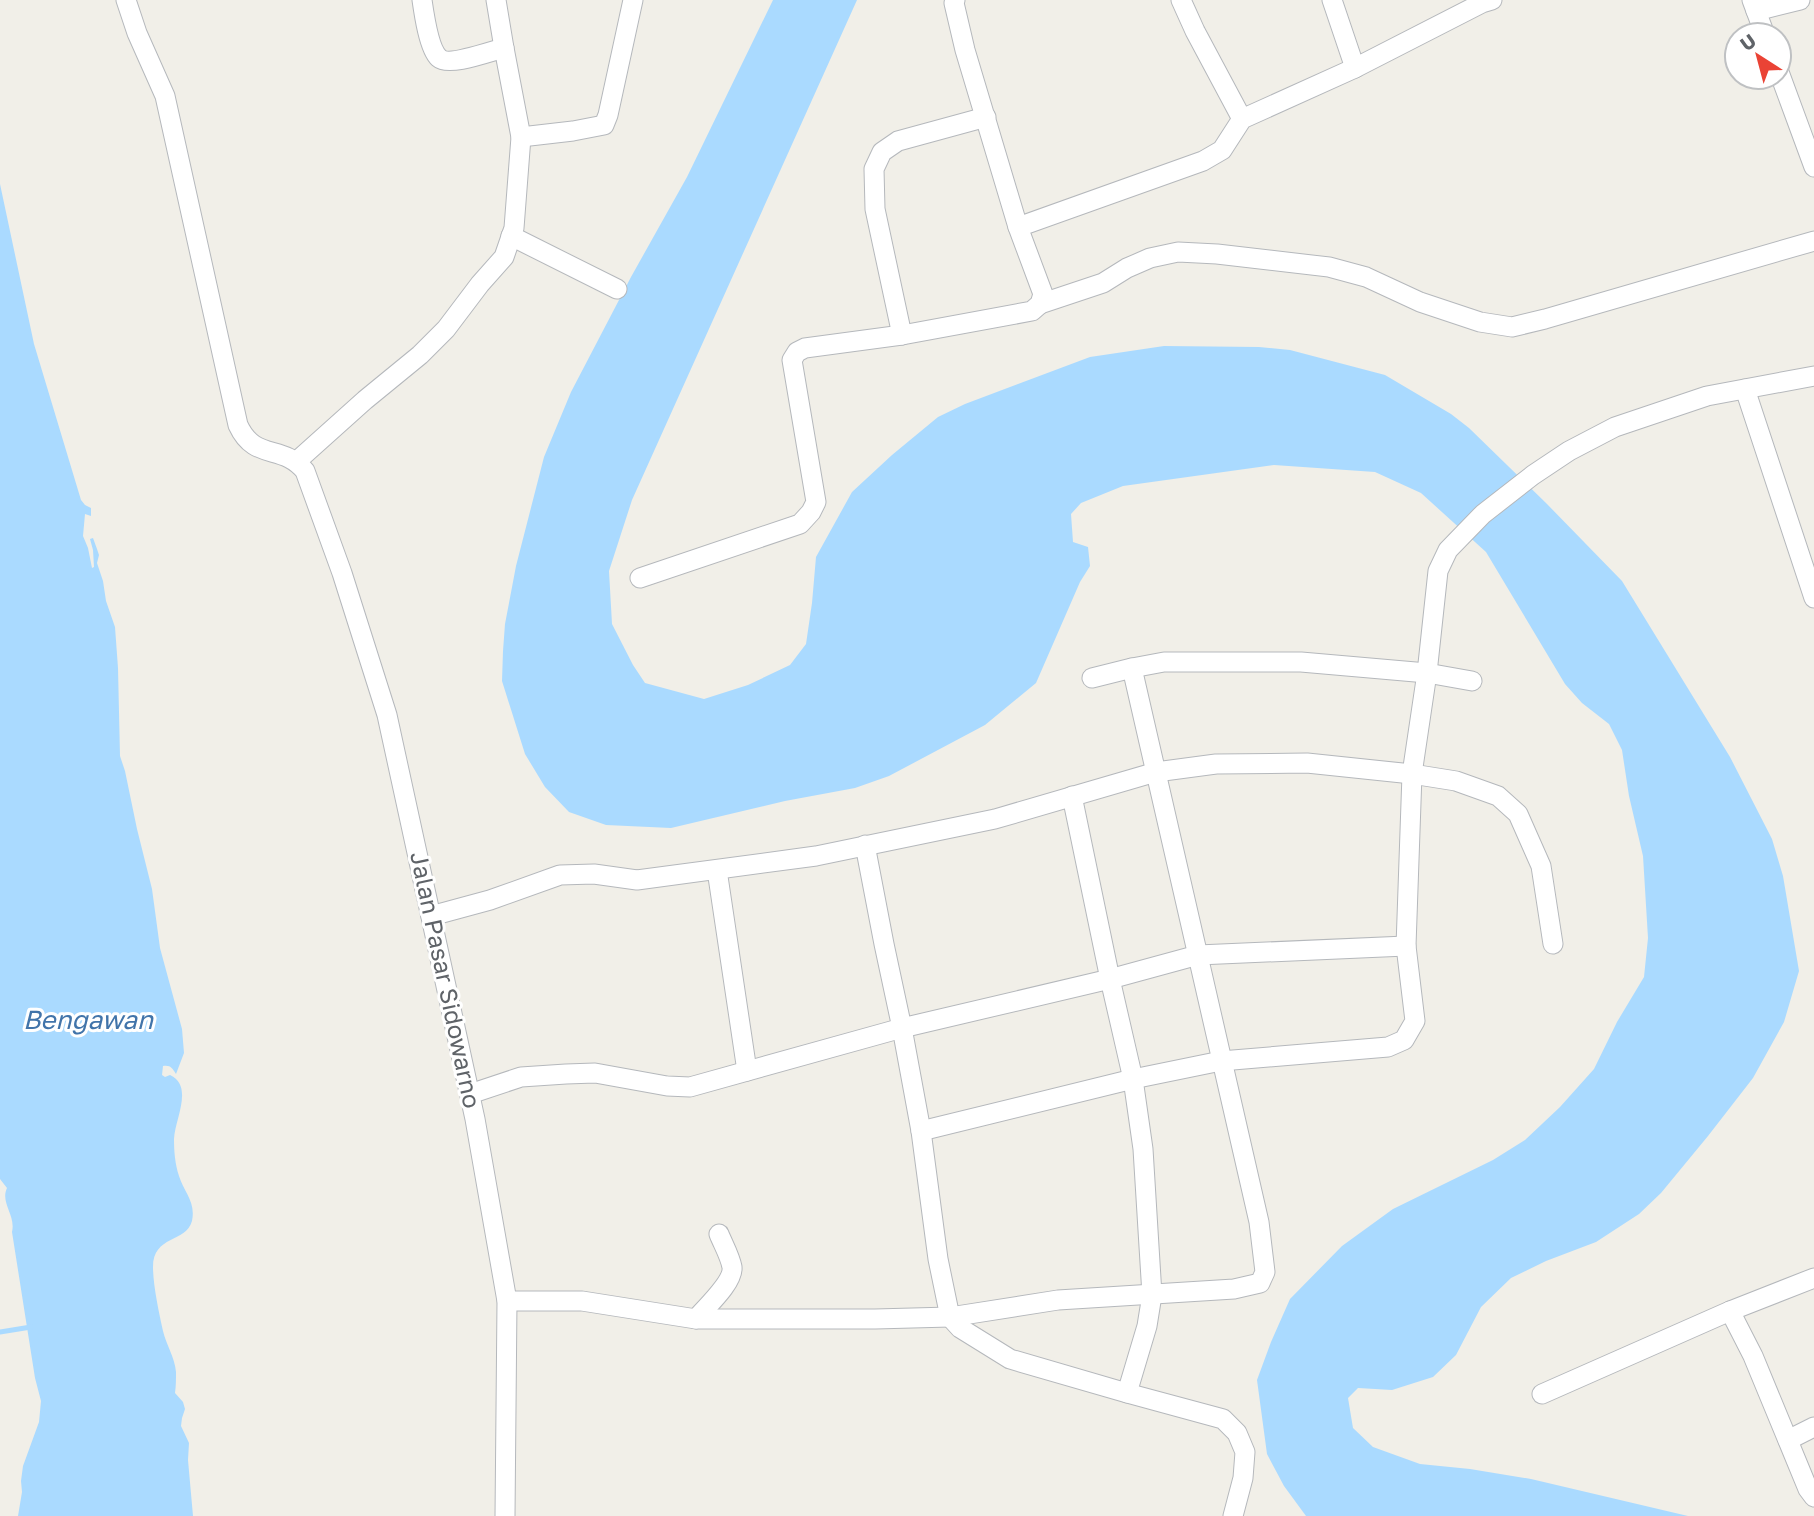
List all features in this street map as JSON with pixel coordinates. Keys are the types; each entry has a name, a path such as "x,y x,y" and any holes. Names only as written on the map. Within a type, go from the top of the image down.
{"street":[{"path":"126,0 137,33 165,96 238,425 252,445 297,461 420,355 446,329 504,257 514,228 521,137 496,0"},
{"path":"422,0 433,50 440,59 447,62 503,48"},
{"path":"521,137 604,125 633,0"},
{"path":"955,0 965,50 1018,227 1043,294 1040,304"},
{"path":"1181,0 1242,119"},
{"path":"1332,0 1355,68"},
{"path":"1754,5 1800,0"},
{"path":"1018,227 1203,161 1222,150 1242,119 1355,68 1485,1"},
{"path":"1786,91 1814,167"},
{"path":"902,335 875,209 874,169 881,152 898,141 986,117"},
{"path":"512,236 617,289"},
{"path":"640,578 800,524 811,512 816,502 792,360 797,352 805,348 902,335 1032,311 1040,304 1103,283 1126,268 1150,258 1178,252 1329,267 1366,276 1420,302 1480,322 1512,327 1814,241"},
{"path":"922,1131 1133,1079 1221,1061 1388,1046 1404,1040 1415,1021 1406,946 1412,774 1438,571 1448,550 1483,514 1533,475 1569,451 1615,427 1707,396 1814,376"},
{"path":"1745,389 1809,560 1814,598"},
{"name":"Jalan Pasar Sidowarno","path":"297,461 310,482 387,715 470,1094 507,1301 505,1516"},
{"path":"1092,678 1164,662 1301,662 1427,673 1472,681"},
{"path":"507,1301 582,1301 696,1319 875,1319 950,1317 1058,1300 1234,1289 1260,1283 1265,1272 1259,1222 1132,668"},
{"path":"431,916 490,900 560,875 594,874 636,880 816,856 995,819 1156,772 1216,764 1307,763 1456,781 1498,796 1518,814 1541,866 1553,944"},
{"path":"1072,796 1133,1079 1143,1149 1152,1295 1147,1326 1128,1393"},
{"path":"865,845 922,1131 937,1259 950,1317 960,1328 1010,1359 1223,1419 1237,1433 1245,1452 1233,1516"},
{"path":"717,870 747,1071"},
{"path":"470,1094 521,1077 595,1073 667,1086 690,1087 902,1028 1110,979 1198,955 1406,946"},
{"path":"696,1319 728,1283 732,1273 732,1266 719,1234"},
{"path":"1542,1394 1730,1311 1814,1278"},
{"path":"1730,1311 1808,1489 1814,1497"},
{"path":"1788,1440 1814,1427"}],"water":[{"path":"773,0 857,0 632,500 609,571 612,624 633,665 645,683 704,699 748,685 790,665 806,644 816,557 852,492 938,417 965,404 1090,357 1164,346 1290,350 1385,375 1451,414 1469,428 1622,581 1730,757 1772,839 1783,876 1799,971 1784,1022 1753,1078 1661,1193 1639,1214 1596,1242 1511,1278 1481,1307 1456,1355 1433,1377 1392,1390 1358,1388 1348,1398 1353,1428 1373,1447 1420,1464 1531,1479 1688,1516 1306,1516 1284,1486 1267,1454 1257,1380 1290,1299 1342,1246 1393,1209 1493,1160 1525,1140 1560,1107 1594,1069 1617,1022 1644,977 1648,938 1643,856 1622,750 1609,724 1582,703 1565,684 1486,552 1421,493 1375,472 1274,465 1123,486 1081,503 1071,514 1073,542 1088,547 1090,566 1080,582 1036,683 985,725 889,776 855,788 785,801 671,828 606,825 569,812 545,787 525,754 502,681 503,651 505,624 516,566 544,457 571,392 687,177"},
{"name":"Bengawan","path":"0,184 34,344 81,500 91,508 91,516 85,514 83,536 92,568 93,550 90,539 93,538 97,549 97,563 115,627 120,756 152,889 160,948 182,1029 184,1053 176,1074 171,1067 163,1066 162,1075 170,1075 181,1087 181,1104 174,1139 175,1153 179,1176 193,1214 189,1228 158,1249 153,1267 163,1331 175,1367 175,1393 185,1409 181,1426 189,1443 193,1516 18,1516 23,1466 39,1422 41,1401 35,1378 12,1220 5,1199 7,1188 0,1179"}],"waterway":[{"path":"0,1332 31,1327"}]}
